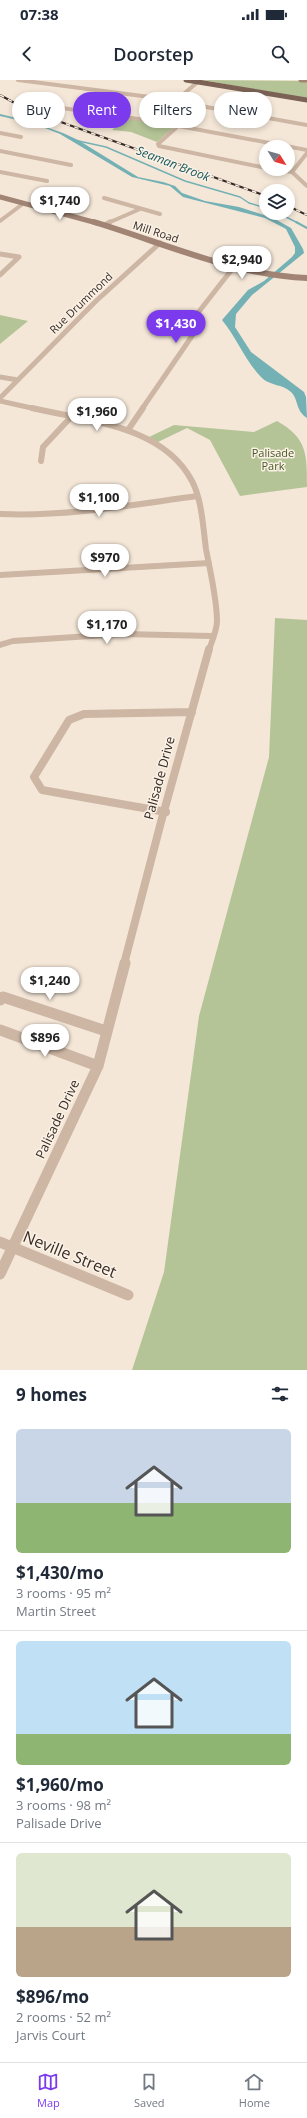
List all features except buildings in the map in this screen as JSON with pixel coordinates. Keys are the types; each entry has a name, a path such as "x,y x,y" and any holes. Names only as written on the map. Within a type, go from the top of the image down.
{"main road":[{"path":"186,80 307,100"}],"street":[{"path":"18,80 139,96"},
{"path":"301,80 307,80"},
{"path":"186,92 199,81"},
{"path":"206,106 307,124"},
{"path":"65,108 139,119"},
{"path":"176,128 158,144 159,146 259,167"},
{"path":"189,128 307,150"},
{"path":"0,133 21,137"},
{"path":"0,151 71,165"},
{"path":"295,168 307,153"},
{"path":"0,172 47,181"},
{"path":"295,174 305,180 307,186"},
{"name":"Mill Road","path":"0,197 105,225 233,268 255,273 307,278"},
{"path":"104,198 160,214"},
{"path":"0,221 24,203"},
{"path":"105,225 140,209"},
{"name":"Rue Drummond","path":"0,398 96,301 160,243"},
{"path":"0,254 18,257 19,259 0,276"},
{"path":"128,430 192,336 197,314 233,268"},
{"path":"0,377 18,380"},
{"name":"Palisade Drive","path":"0,401 128,430 152,440 176,458 192,481 197,496 209,563 217,622 106,1031 98,1066 0,1274"},
{"path":"41,461 43,447 71,417"},
{"path":"0,514 20,516 68,513 197,496"},
{"path":"0,574 209,563"},
{"path":"0,645 13,641 122,634 212,636"},
{"path":"166,812 42,790 34,777 69,720 84,714 192,712"},
{"path":"0,1000 3,997 106,1031"},
{"path":"0,1030 98,1066"},
{"name":"Neville Street","path":"0,1242 128,1295"}],"green space":[{"path":"203,80 307,81 307,99"},
{"path":"131,118 139,120 139,128 173,128 157,142 131,132 112,130 114,128 131,128"},
{"path":"0,315 28,321 0,344"},
{"name":"Palisade Park","path":"277,421 287,427 300,440 307,465 307,487 240,496 210,440 187,428 158,442 149,437 174,425 254,432"},
{"path":"275,618 307,620 307,1370 132,1370 164,1272 199,1016 269,757"}],"water":[{"path":"0,114 12,117 12,119 0,116"},
{"path":"45,128 63,133 78,140 138,177 163,182 175,186 182,193 205,201 239,207 259,213 259,216 183,197 170,186 132,177 60,134"},
{"path":"269,220 277,220 291,228 304,253 252,295 236,314 235,327 251,352 304,392 306,397 307,418 301,412 295,398 288,389 268,382 261,377 222,320 248,290 264,281 295,253 295,247 286,229"}],"waterway":[{"name":"Seaman Brook","path":"74,140 106,147 185,181 240,197 249,203 259,206"},
{"name":"Seaman Brook","path":"292,220 296,222"},
{"name":"Seaman Brook","path":"296,222 307,228"}],"railway":[{"path":"0,95 22,107 47,117 259,193"},
{"path":"295,209 307,215"}]}
